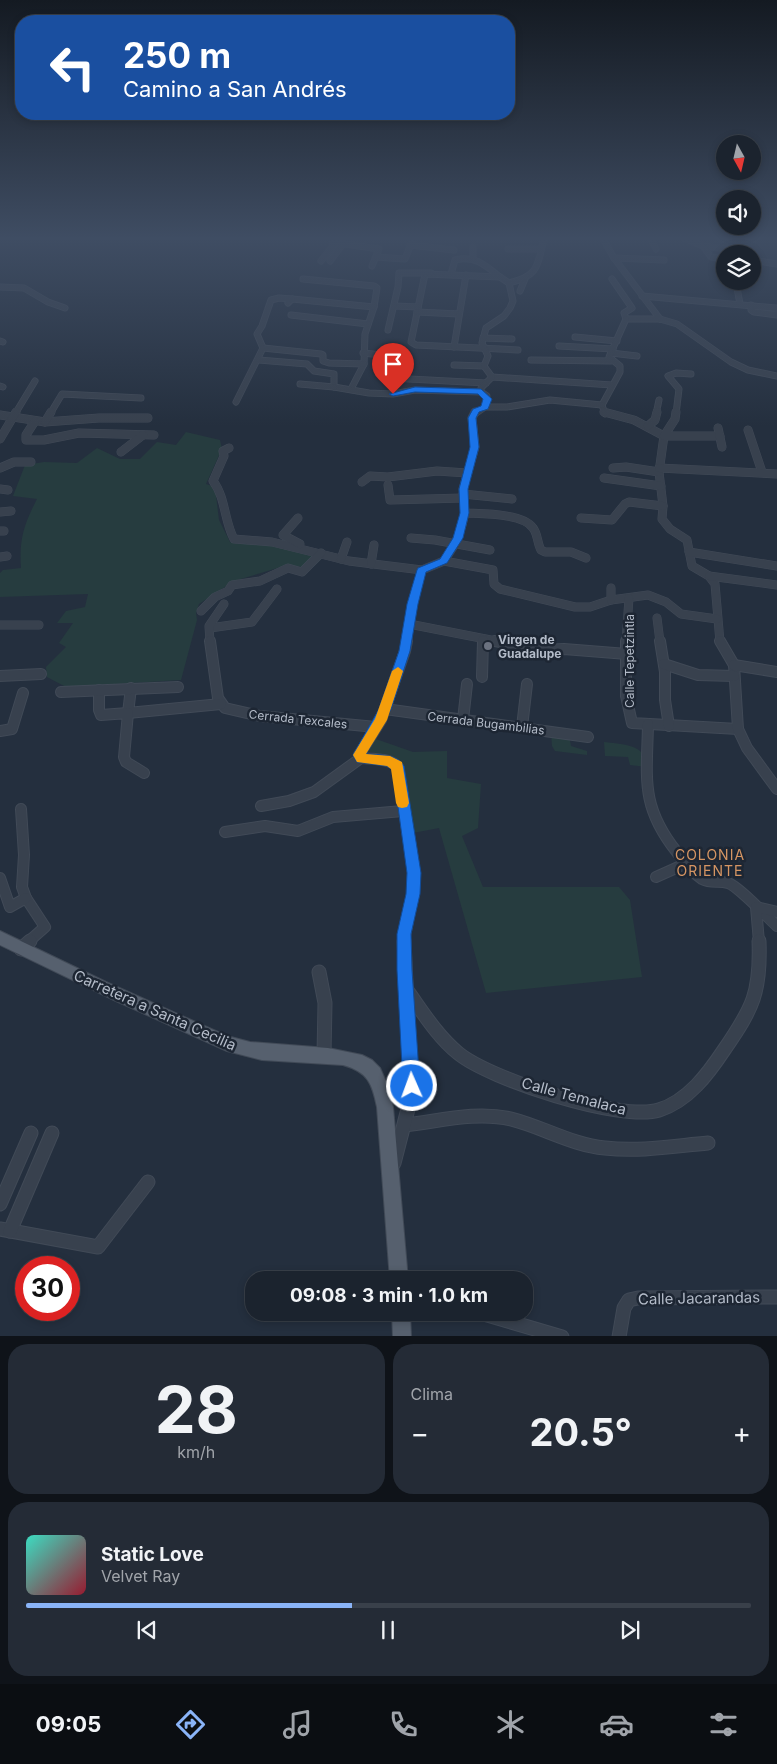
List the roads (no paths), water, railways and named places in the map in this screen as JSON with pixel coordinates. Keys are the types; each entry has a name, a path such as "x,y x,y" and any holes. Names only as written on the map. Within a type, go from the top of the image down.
{"main road":[{"name":"Carretera a Santa Cecilia","path":"0,938 99,987 229,1044 271,1053 324,1055 352,1060 366,1066 380,1085 385,1107 398,1271"},
{"path":"401,1321 402,1336"}],"street":[{"path":"47,301 65,308"},
{"path":"236,402 259,360 263,348 257,334 262,326 271,301"},
{"path":"295,301 374,307"},
{"path":"351,389 364,364 365,334 375,301"},
{"path":"388,330 396,301"},
{"path":"419,301 413,344 518,350"},
{"path":"454,347 461,301"},
{"path":"484,366 489,357 488,349 483,344 487,326 503,318 509,312 513,301"},
{"path":"627,301 632,308 624,313 626,319 609,357 621,368 619,376 602,405 605,414 630,418 664,436 720,436"},
{"path":"646,301 660,319"},
{"path":"707,301 776,308"},
{"path":"751,305 751,310 754,312 777,314"},
{"path":"395,306 458,314"},
{"path":"292,314 368,324"},
{"path":"626,319 660,319 682,326 721,355 748,370 777,376"},
{"path":"575,337 617,341"},
{"path":"484,338 512,340"},
{"path":"559,346 612,351 637,356"},
{"path":"263,348 321,354 325,362 364,364"},
{"path":"364,353 400,357"},
{"path":"259,360 307,364 314,371 332,372 335,377 334,387"},
{"path":"531,360 612,361"},
{"path":"454,365 484,366 492,376 612,385"},
{"path":"691,374 676,373 669,375 679,393 675,419 664,436 659,470 664,506 662,516 664,524 685,538 692,566 709,576 727,576 777,585"},
{"path":"300,384 351,389 369,393 393,394 415,390 483,387 492,376"},
{"path":"390,378 483,387"},
{"path":"0,439 35,381"},
{"path":"483,387 488,399 485,407"},
{"path":"45,422 62,394 141,398"},
{"path":"444,561 455,544 464,513 463,496 467,473 475,447 473,415 479,408 502,409 541,401 557,400 602,405"},
{"path":"648,426 655,420 659,400"},
{"path":"0,415 45,422 99,418 148,418"},
{"path":"35,421 26,436 26,440 48,440 80,433 154,435"},
{"path":"718,428 722,446"},
{"path":"748,430 762,472"},
{"path":"121,452 143,435"},
{"path":"229,448 223,451 224,456 213,481 219,487 225,517 234,539 272,542 309,549 341,559 371,564 422,570 444,561 493,570"},
{"path":"0,468 14,462 31,462"},
{"path":"613,468 777,474"},
{"path":"362,482 370,476 388,477 437,471 467,473"},
{"path":"604,478 660,486"},
{"path":"388,485 390,500 463,496 512,499"},
{"path":"581,518 612,520 625,504 629,502 664,506"},
{"path":"0,512 11,511"},
{"path":"464,513 501,516 527,522 535,531 541,550 545,552 578,554 586,558"},
{"path":"298,518 282,535 309,549"},
{"path":"412,538 490,550"},
{"path":"341,559 347,542"},
{"path":"371,564 374,545"},
{"path":"688,552 777,566"},
{"path":"201,611 215,597 228,591 232,585 260,581 288,568 302,572 321,553"},
{"path":"496,562 493,570 494,584 500,589 559,605 584,608 612,600 648,595 666,602 680,614 717,620"},
{"path":"361,758 360,752 376,728 385,709 405,651 409,624 422,570"},
{"path":"709,576 717,593 717,620 720,641 734,665 738,729 747,748 777,789"},
{"path":"611,588 612,600"},
{"path":"210,628 252,622 277,589"},
{"name":"Calle Tepetzintla","path":"629,598 626,682 628,715 632,723 648,724"},
{"path":"221,704 218,698 210,628 213,619 224,604"},
{"path":"657,618 664,664 665,700 669,726"},
{"path":"409,624 542,650 564,649 627,654"},
{"path":"0,625 40,625"},
{"path":"482,677 483,639"},
{"path":"664,664 698,674 734,676"},
{"path":"734,665 777,672"},
{"path":"0,676 41,674"},
{"path":"463,720 467,684"},
{"path":"522,727 528,684"},
{"path":"61,692 178,687"},
{"path":"131,688 124,757 126,762 144,773"},
{"name":"Cerrada Texcales","path":"99,690 99,710 102,715 221,704 225,708 251,715 376,728"},
{"path":"0,731 12,729 23,693"},
{"name":"Cerrada Bugambilias","path":"385,709 588,737"},
{"path":"738,729 648,724 650,805 685,864 708,882 725,882 737,889 777,926"},
{"path":"261,806 289,802 314,792 361,758 378,759 397,766 414,883 404,934 405,988 412,1086 405,1125 391,1172"},
{"path":"21,809 24,855 22,887 26,898 45,927 22,949"},
{"path":"225,832 265,826 298,831 333,817 403,811"},
{"path":"656,877 685,864"},
{"path":"0,878 10,907 26,898"},
{"path":"756,907 777,912"},
{"name":"Calle Temalaca","path":"405,988 449,1045 467,1060 488,1071 546,1092 608,1108 637,1112 658,1110 679,1100 701,1081 746,1017 755,996 759,972 756,907"},
{"path":"319,972 324,987 326,1006 324,1055"},
{"path":"405,1125 499,1117 526,1124 590,1146 626,1150 708,1143"},
{"path":"0,1204 31,1133"},
{"path":"52,1133 5,1230 98,1247 148,1182"},
{"name":"Calle Jacarandas","path":"619,1336 624,1308 629,1300 638,1298 777,1300"},
{"path":"509,1321 562,1336"}],"place":[{"name":"Virgen de Guadalupe","path":"488,646"}],"district":[{"name":"COLONIA ORIENTE","path":"710,862"}]}
